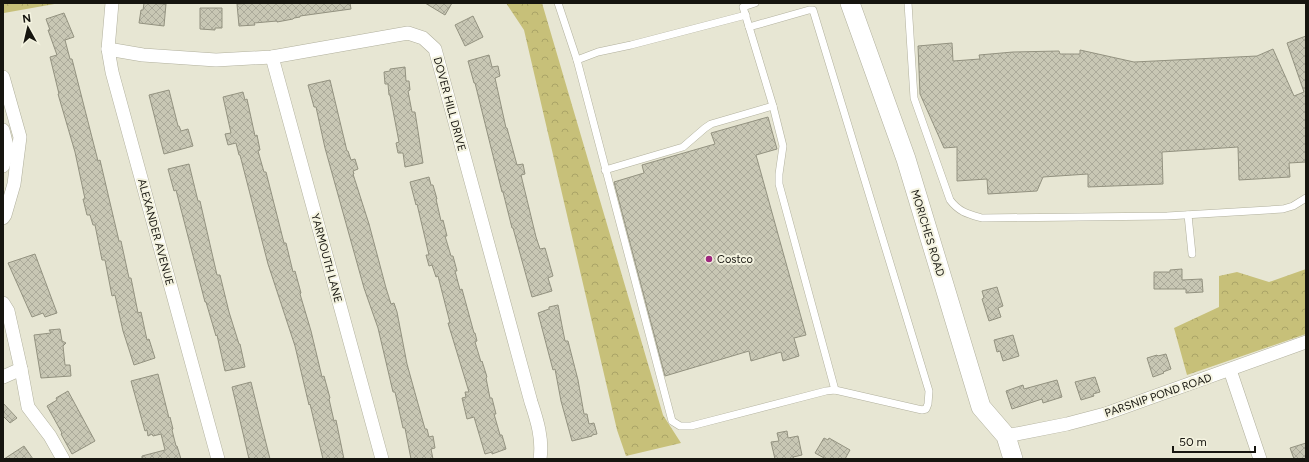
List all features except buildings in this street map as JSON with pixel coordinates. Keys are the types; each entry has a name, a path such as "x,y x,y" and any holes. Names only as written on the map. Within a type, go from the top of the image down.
{"street":[{"name":"ALEXANDER AVENUE","path":"112,3 108,49 112,72 218,459"},
{"name":"MORICHES ROAD","path":"850,3 906,159 981,406 1006,436 1013,459"},
{"name":"DOVER HILL DRIVE","path":"108,49 144,55 216,60 272,57 408,34 423,38 435,49 528,394 539,426 541,452 540,459"},
{"name":"YARMOUTH LANE","path":"272,57 382,459"},
{"path":"3,77 20,138 14,184 3,218"},
{"path":"3,130 8,150 3,166"},
{"path":"3,302 8,311 28,407 50,436 63,459"},
{"name":"PARSNIP POND ROAD","path":"1006,436 1067,424 1105,414 1306,342"},
{"path":"3,377 21,369"},
{"path":"1230,370 1260,459"}],"lane":[{"path":"558,3 577,60 672,421 680,426 691,426 826,391 835,390 922,410 926,409 929,391 813,10 749,27"},
{"path":"755,3 743,7 784,146 779,174 780,184 835,390"},
{"path":"908,3 914,98 950,200 961,212 982,218 1188,215 1283,209 1293,206 1306,198"},
{"path":"577,60 598,52 631,46 746,15"},
{"path":"605,170 683,147 704,128 711,124 773,106"},
{"path":"1188,215 1192,254"}],"green space":[{"path":"3,3 60,3 4,13"},
{"path":"506,3 542,3 663,415 681,443 626,456 617,430 524,30"},
{"path":"1306,269 1306,334 1187,375 1174,328 1219,307 1219,276 1237,272 1269,282"}],"place":[{"name":"Costco","path":"709,259"}]}
